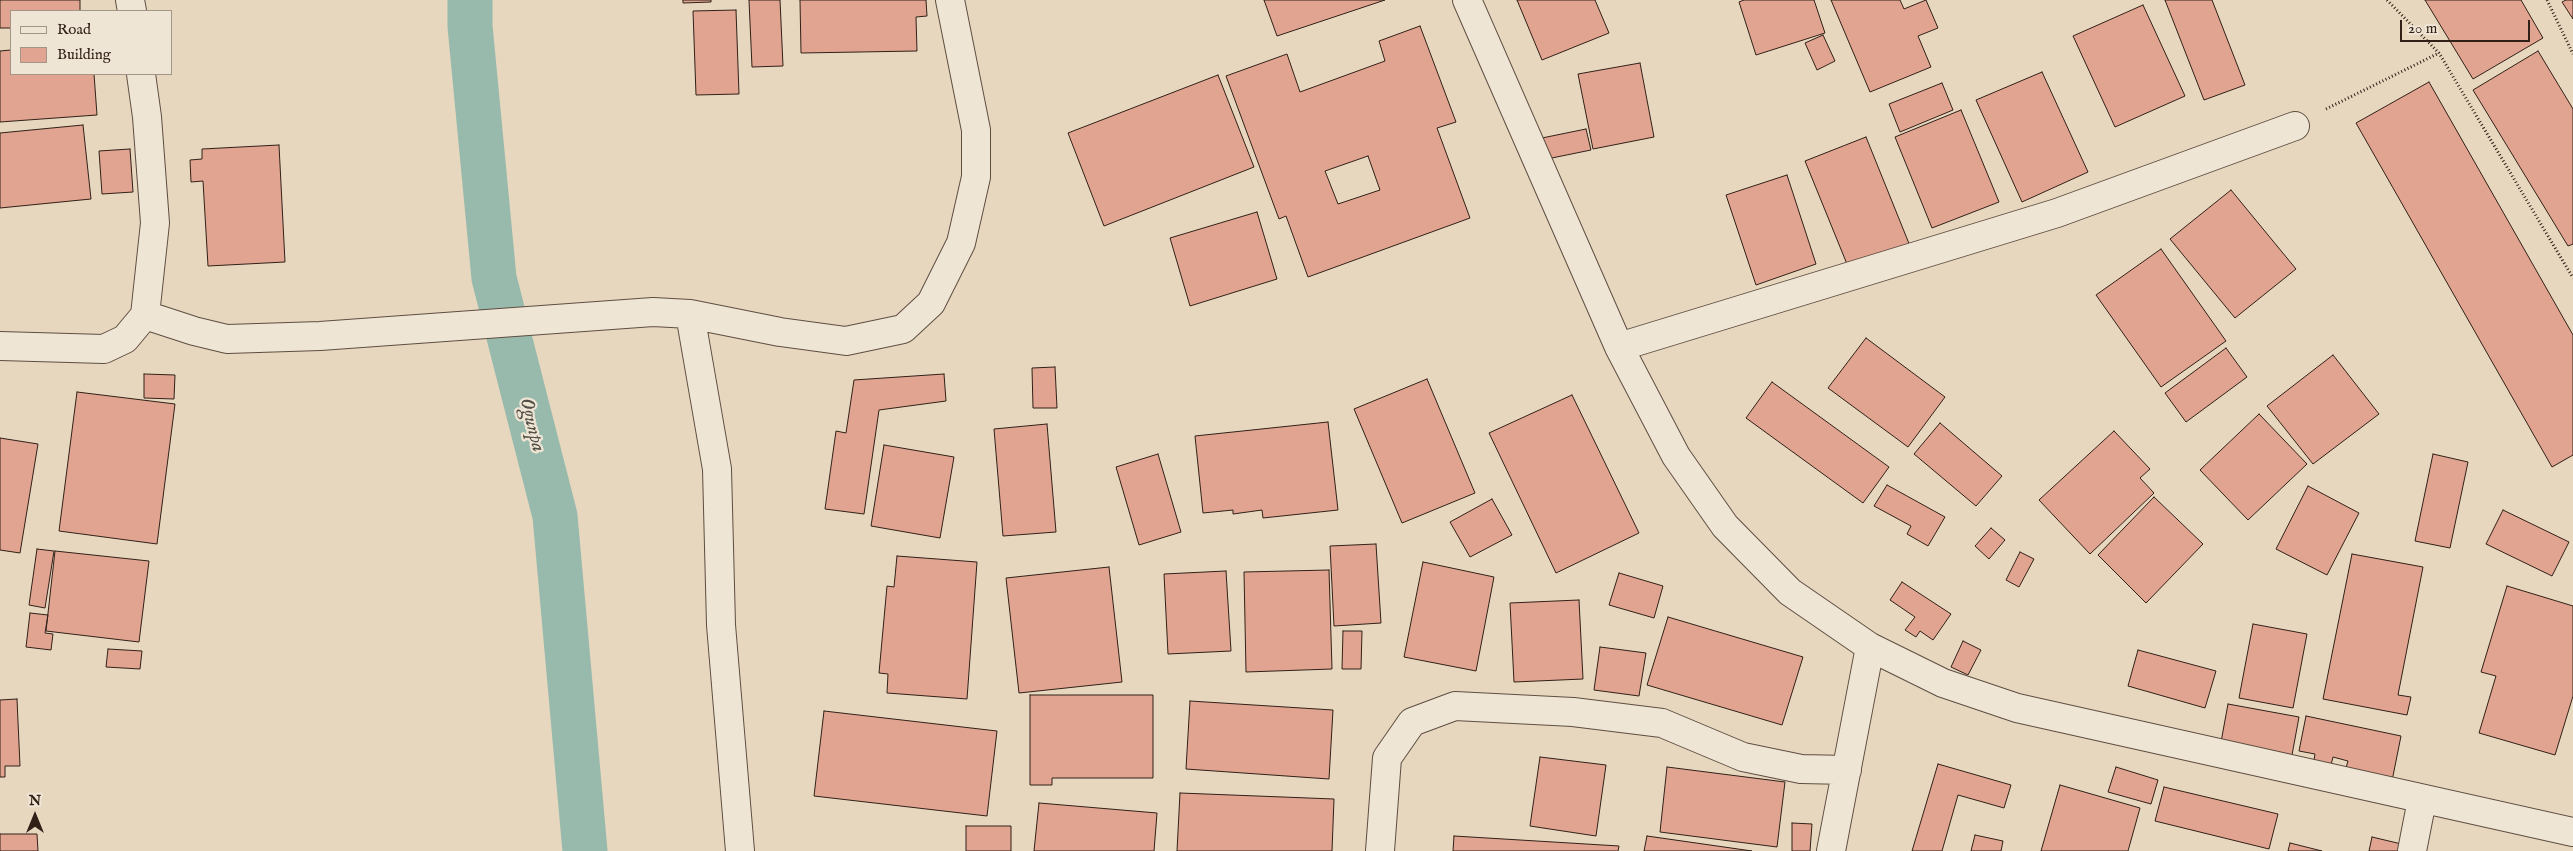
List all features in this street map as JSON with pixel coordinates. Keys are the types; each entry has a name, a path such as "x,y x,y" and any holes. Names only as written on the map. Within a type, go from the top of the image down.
{"street":[{"path":"145,315 227,339 320,336 653,312 690,314 780,332 846,341 903,329 931,302 961,243 976,177 976,130 950,0"},
{"path":"1467,0 1619,347 1676,456 1725,526 1790,592 1870,647 1943,683 2017,708 2422,800 2573,832"},
{"path":"0,346 104,349 125,339 145,315 154,223 147,117 141,75"},
{"path":"1619,347 2058,213 2294,126"},
{"path":"690,314 717,469 721,625 740,851"},
{"path":"1831,851 1870,647"},
{"path":"1380,851 1386,758 1412,722 1455,706 1573,712 1662,723 1743,756 1801,769 1847,770"},
{"path":"2412,851 2422,800"}],"path":[{"path":"2387,0 2439,53 2573,278"},
{"path":"2547,0 2573,54"},
{"path":"2294,126 2439,53"}],"building":[{"path":"0,0 80,0 80,10 10,10 10,28 0,28"},
{"path":"683,0 711,0 711,2 683,3"},
{"path":"749,0 780,0 783,66 752,67"},
{"path":"800,0 926,0 927,16 916,17 917,51 801,53"},
{"path":"1264,0 1385,0 1277,36"},
{"path":"1517,0 1595,0 1609,33 1542,60"},
{"path":"1744,0 1814,0 1825,33 1756,55 1739,2"},
{"path":"1831,0 1900,0 1904,9 1926,0 1938,28 1918,36 1931,67 1870,92"},
{"path":"2165,0 2212,0 2245,85 2204,100"},
{"path":"2425,0 2521,0 2543,38 2473,79"},
{"path":"2573,0 2573,19 2562,2"},
{"path":"2143,5 2185,96 2115,127 2073,36"},
{"path":"736,10 739,94 696,95 693,11"},
{"path":"1420,26 1456,122 1437,128 1470,218 1308,277 1286,216 1279,219 1226,76 1287,54 1300,92 1385,61 1379,41","holes":["1368,156 1380,190 1338,204 1325,171"]},
{"path":"1823,35 1835,61 1817,70 1805,43"},
{"path":"10,50 10,75 94,75 97,115 0,122 0,51"},
{"path":"2538,51 2573,109 2573,244 2568,246 2473,90"},
{"path":"1640,63 1654,137 1593,149 1578,74"},
{"path":"2042,72 2088,172 2022,202 1976,100"},
{"path":"1218,75 1254,167 1104,226 1068,133"},
{"path":"2429,82 2573,335 2573,455 2552,467 2356,123"},
{"path":"1942,83 1953,110 1900,132 1889,104"},
{"path":"1961,110 1999,202 1932,228 1895,137"},
{"path":"83,125 91,199 0,208 0,133"},
{"path":"1586,129 1591,150 1547,159 1542,138"},
{"path":"1866,137 1910,246 1849,269 1805,161"},
{"path":"279,145 285,262 208,266 203,181 191,182 190,160 202,159 202,149"},
{"path":"130,149 133,192 102,194 99,151"},
{"path":"1787,175 1816,264 1756,285 1726,195"},
{"path":"2231,190 2296,269 2235,318 2170,239"},
{"path":"1257,212 1277,279 1190,306 1170,238"},
{"path":"2161,249 2226,341 2161,387 2096,295"},
{"path":"1866,338 1945,397 1908,447 1828,388"},
{"path":"2226,348 2247,377 2186,422 2165,393"},
{"path":"2333,355 2379,414 2313,464 2267,406"},
{"path":"1055,367 1057,408 1033,408 1032,368"},
{"path":"144,374 175,375 174,399 144,398"},
{"path":"944,374 946,401 879,410 864,514 825,509 836,431 846,433 854,380"},
{"path":"1427,379 1475,493 1402,523 1354,409"},
{"path":"1772,382 1889,467 1863,503 1746,418"},
{"path":"77,392 175,404 157,544 59,531"},
{"path":"1572,395 1639,533 1556,573 1489,433"},
{"path":"2259,414 2307,464 2248,520 2200,470"},
{"path":"1328,422 1338,510 1263,518 1262,510 1233,514 1233,510 1203,513 1195,436"},
{"path":"1940,423 2002,476 1976,506 1914,454"},
{"path":"1047,424 1056,532 1003,536 994,429"},
{"path":"2114,431 2150,469 2140,478 2154,493 2090,554 2039,500"},
{"path":"0,438 38,444 20,553 0,550"},
{"path":"884,445 954,457 940,538 871,526"},
{"path":"1158,454 1181,532 1139,545 1116,467"},
{"path":"2433,454 2468,462 2450,548 2415,541"},
{"path":"1887,485 1945,517 1928,546 1907,534 1911,526 1874,506"},
{"path":"2308,486 2359,513 2327,575 2276,549"},
{"path":"2154,497 2203,544 2146,603 2098,555"},
{"path":"1492,499 1512,535 1470,557 1450,522"},
{"path":"2503,510 2569,542 2552,576 2486,544"},
{"path":"1991,528 2005,540 1989,559 1975,546"},
{"path":"1376,544 1381,623 1334,626 1330,546"},
{"path":"37,549 54,551 45,608 29,605"},
{"path":"55,551 149,561 139,642 46,631"},
{"path":"2020,552 2034,559 2019,587 2006,580"},
{"path":"2352,554 2423,567 2398,695 2411,697 2407,715 2323,699"},
{"path":"897,556 977,562 967,699 887,693 888,674 879,673 887,586 894,587"},
{"path":"1423,562 1494,577 1476,671 1404,657"},
{"path":"1109,567 1122,682 1019,693 1006,578"},
{"path":"1329,570 1332,669 1246,672 1244,572"},
{"path":"1226,571 1231,651 1168,654 1164,574"},
{"path":"1619,573 1663,586 1654,618 1609,605"},
{"path":"1902,582 1951,614 1933,640 1920,631 1916,637 1905,630 1915,617 1890,600"},
{"path":"2507,586 2573,606 2573,696 2555,755 2479,733 2496,676 2481,672"},
{"path":"1579,600 1583,679 1514,682 1510,603"},
{"path":"30,613 48,615 45,633 53,634 51,650 26,647"},
{"path":"1668,617 1803,657 1782,725 1647,685"},
{"path":"2253,624 2307,634 2293,708 2239,698"},
{"path":"1343,631 1362,631 1361,669 1342,669"},
{"path":"1963,641 1981,650 1968,675 1951,667"},
{"path":"1600,647 1646,653 1639,696 1594,690"},
{"path":"108,649 142,651 140,669 106,667"},
{"path":"2138,650 2216,671 2205,708 2128,686"},
{"path":"1030,695 1153,695 1153,778 1052,778 1052,785 1030,785"},
{"path":"17,699 20,766 5,766 5,777 0,777 0,700"},
{"path":"1190,701 1333,710 1329,779 1186,769"},
{"path":"2228,704 2299,717 2292,755 2221,742"},
{"path":"824,711 997,731 987,816 814,796"},
{"path":"2306,716 2401,736 2392,781 2345,771 2348,761 2333,757 2330,769 2313,766 2315,754 2299,751"},
{"path":"1540,757 1606,765 1596,836 1530,826"},
{"path":"1938,764 2011,785 2004,808 1958,795 1942,851 1912,851"},
{"path":"1667,767 1785,782 1777,847 1660,832"},
{"path":"2116,767 2158,780 2151,804 2108,792"},
{"path":"2060,785 2140,808 2128,851 2041,851"},
{"path":"2164,787 2278,814 2269,849 2155,821"},
{"path":"1180,793 1334,799 1332,851 1177,851"},
{"path":"1039,803 1157,813 1154,851 1034,851"},
{"path":"1792,823 1812,824 1810,851 1792,851"},
{"path":"966,826 1011,826 1011,851 966,851"},
{"path":"0,834 37,834 38,851 0,851"},
{"path":"1975,835 2003,841 2001,851 1971,851"},
{"path":"1454,836 1619,846 1618,851 1453,851"},
{"path":"1647,836 1752,851 1644,851"},
{"path":"2372,837 2410,846 2409,851 2369,851"},
{"path":"2290,843 2322,851 2288,851"}],"waterway":[{"name":"Ogunpa","path":"470,0 470,26 494,278 555,516 585,851"}]}
